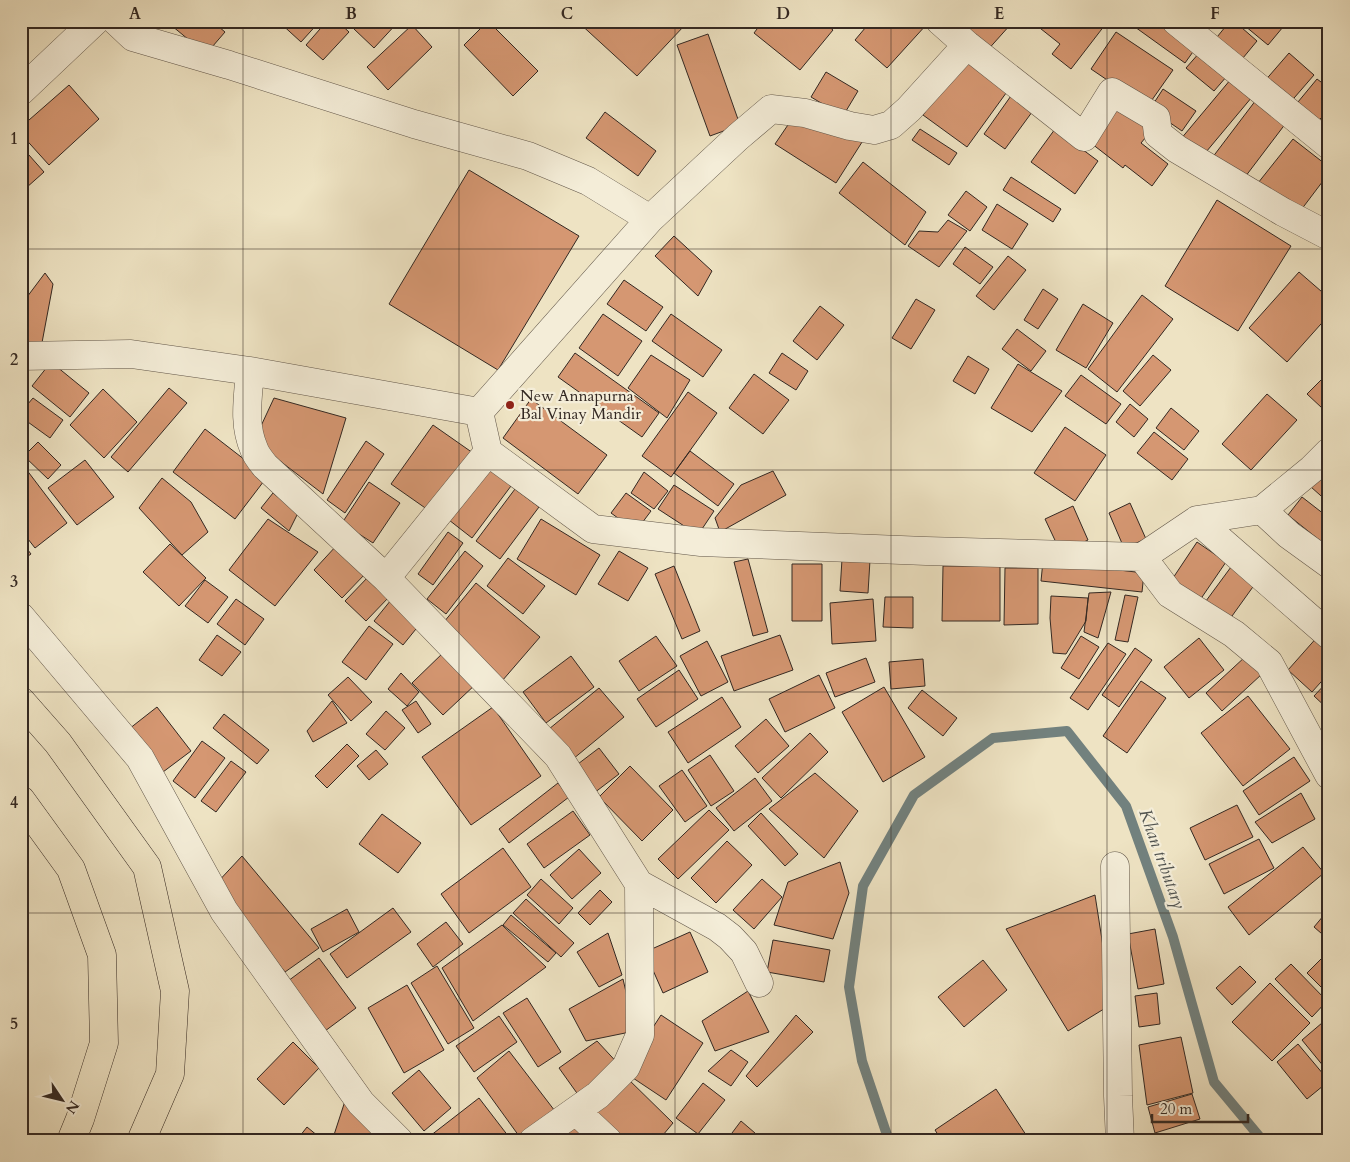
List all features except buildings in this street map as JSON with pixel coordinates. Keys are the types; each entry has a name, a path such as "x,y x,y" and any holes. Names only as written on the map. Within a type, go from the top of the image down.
{"main road":[{"path":"21,701 58,743 147,866 175,991 170,1074 141,1141"},
{"path":"21,800 71,869 102,955 104,1044 75,1130"}],"street":[{"path":"21,91 95,21"},
{"path":"116,21 132,37 229,65 414,124 528,156 588,181 650,219"},
{"path":"940,21 967,45 1084,137 1112,92 1156,118 1158,134 1177,149 1283,212 1329,236"},
{"path":"1176,21 1329,145"},
{"path":"479,412 650,219 772,108 805,113 850,126 874,130 891,125 909,109 967,45"},
{"path":"21,356 131,354 250,371 479,412"},
{"path":"250,371 248,431 254,451 265,466 386,578 558,756 640,884 717,927 730,937 744,952 759,983"},
{"path":"479,412 488,452 593,529 701,542 1142,557 1197,520 1262,510 1312,469 1329,452"},
{"path":"386,578 488,452"},
{"path":"1262,510 1289,535 1329,564"},
{"path":"1197,520 1329,635"},
{"path":"1142,557 1170,594 1234,634 1269,663 1329,775"},
{"path":"21,617 140,758 224,911 361,1103 399,1141"},
{"path":"1115,866 1120,1141"},
{"path":"533,1141 598,1095 626,1067 640,1035 640,884"},
{"path":"576,1111 608,1141"}],"waterway":[{"name":"Khan tributary","path":"889,1141 862,1061 849,987 863,886 914,795 993,738 1067,731 1126,806 1173,937 1214,1082 1263,1141"}],"place":[{"name":"New Annapurna Bal Vinay Mandir","path":"510,405"}]}
